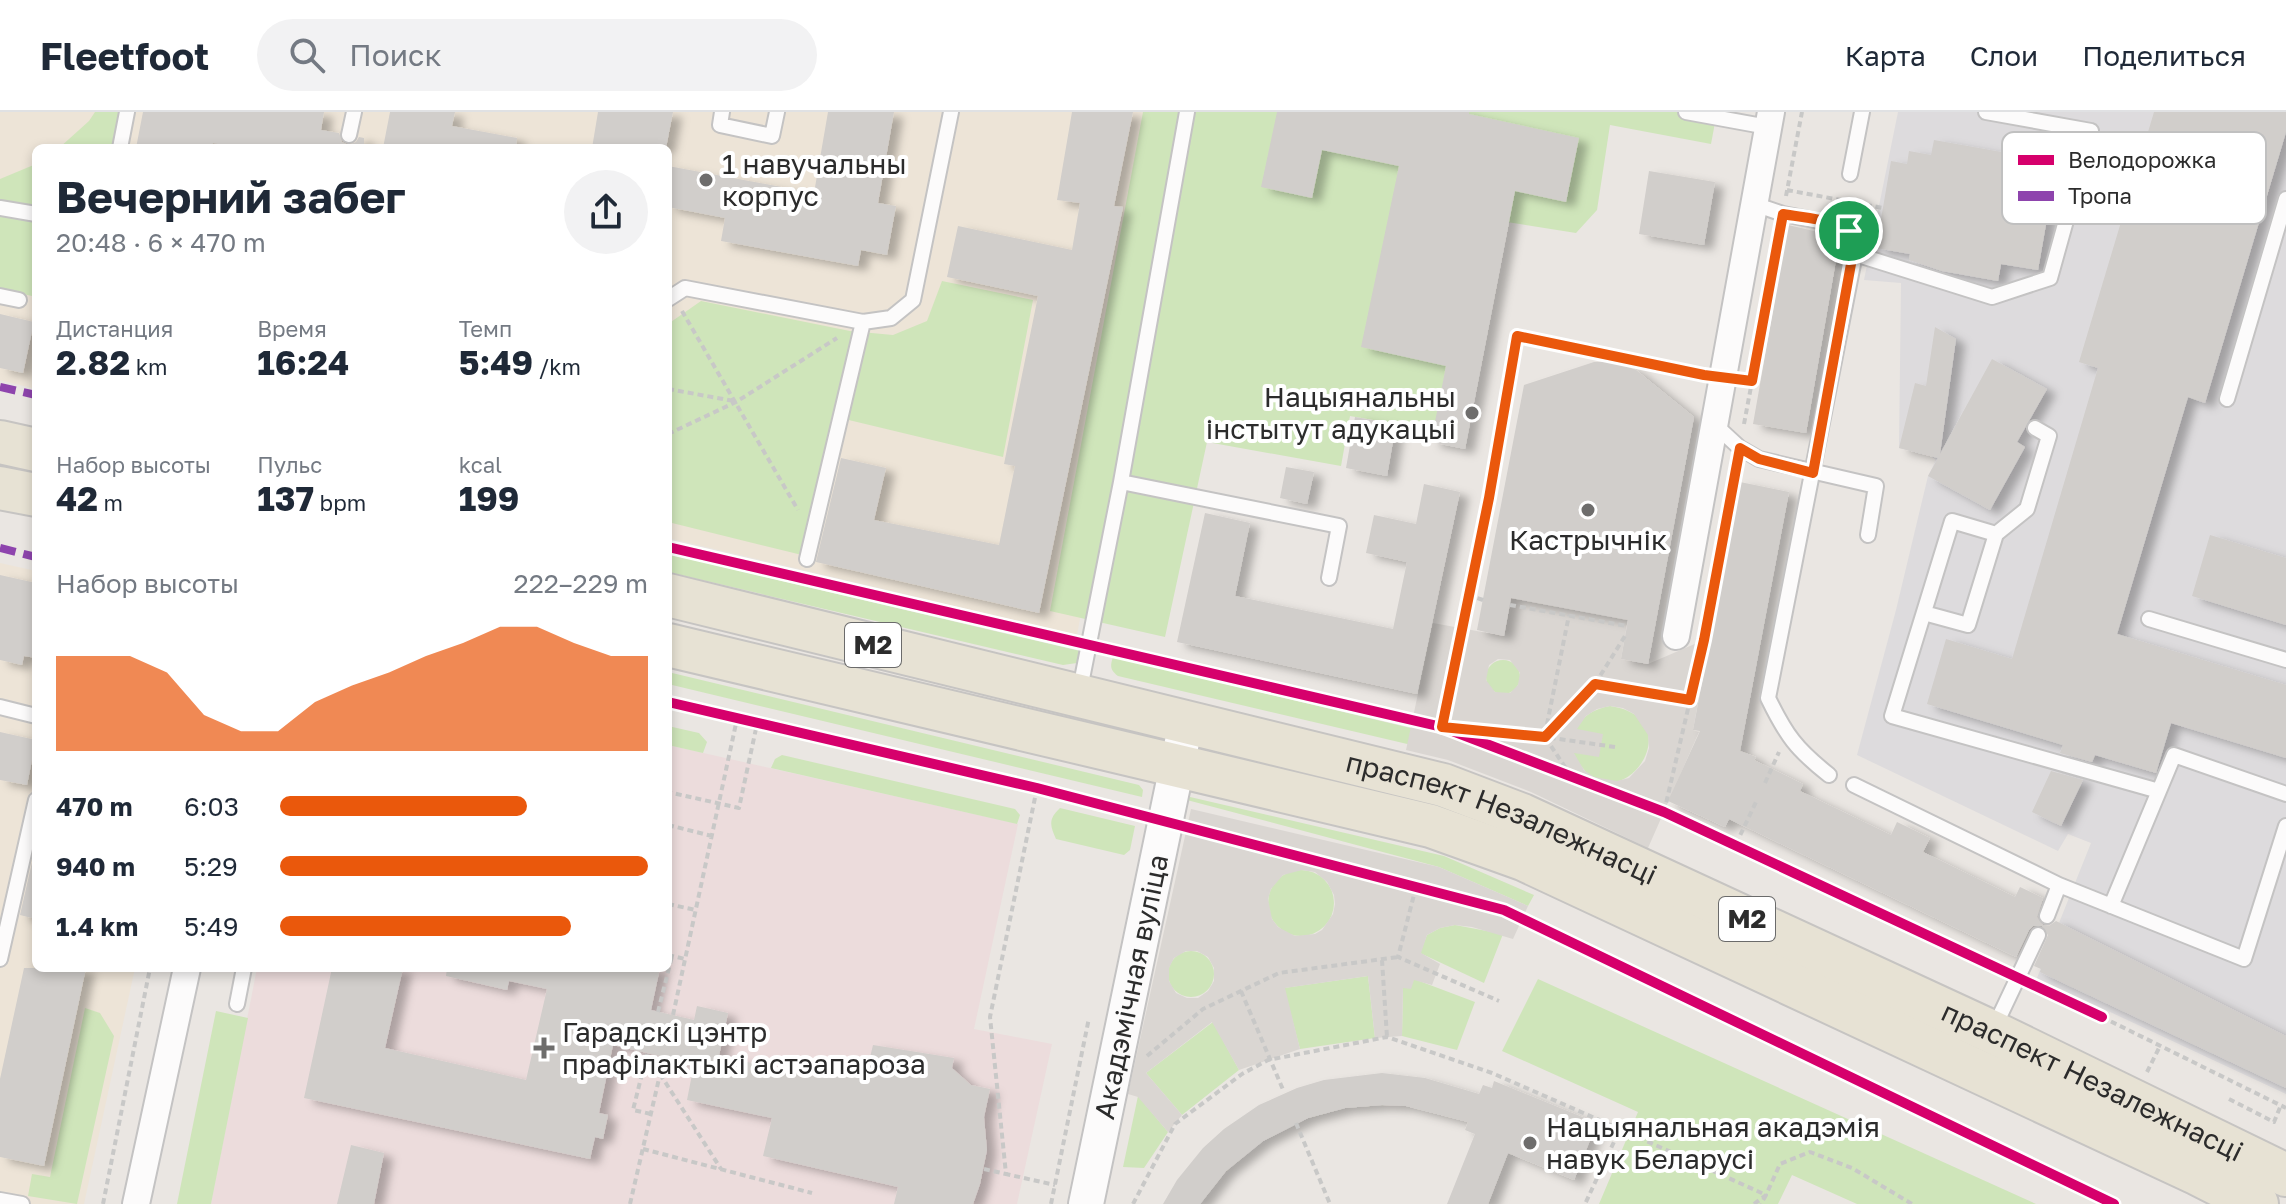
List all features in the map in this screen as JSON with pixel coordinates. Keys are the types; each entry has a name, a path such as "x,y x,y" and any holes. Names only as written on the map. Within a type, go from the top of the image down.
{"main road":[{"path":"0,442 32,449"},
{"path":"0,488 32,494"},
{"name":"праспект Незалежнасці","path":"672,596 1443,785 1522,815 1992,1032 2286,1175"},
{"name":"праспект Незалежнасці","path":"672,646 1431,826 1523,859 2257,1204"}],"street":[{"path":"1676,636 1770,119"},
{"name":"Акадэмічная вуліца","path":"1086,1204 1186,722"},
{"path":"136,1204 186,972"}],"lane":[{"path":"121,144 127,112"},
{"path":"349,135 354,112"},
{"path":"722,112 720,125 772,136 777,112"},
{"path":"672,296 685,288 863,322 891,318 913,300 951,112"},
{"path":"1079,695 1121,482 1187,112"},
{"path":"1686,112 1770,119"},
{"path":"1850,174 1862,112"},
{"path":"1986,112 2091,132"},
{"path":"2227,399 2286,199"},
{"path":"1754,204 1783,214 1840,225 1849,231 1855,242 1768,698 1786,736 1805,757 1829,775"},
{"path":"0,208 32,213"},
{"path":"1855,254 1992,297 2050,278 2065,224"},
{"path":"0,296 19,300"},
{"path":"807,559 863,322"},
{"path":"1714,424 1740,448 1759,459 1876,486 1868,535"},
{"path":"1924,613 1968,625 1996,534 2027,509 2049,436 2035,428"},
{"path":"1121,482 1339,526 1329,578"},
{"path":"1996,534 1952,521 1892,716 2159,791"},
{"path":"2149,619 2286,660"},
{"path":"0,707 32,715"},
{"path":"2111,906 2174,755 2286,794"},
{"path":"1854,785 2059,885 2244,959 2286,826"},
{"path":"0,959 32,818"},
{"path":"2047,916 2059,885"},
{"path":"1992,1032 2038,935"},
{"path":"237,1004 243,972"},
{"path":"0,1200 22,1204"}],"path":[{"path":"1664,812 1704,640 1802,112"},
{"path":"1840,225 1850,174"},
{"path":"1787,190 1883,208"},
{"path":"672,300 797,508 807,559"},
{"path":"672,432 736,402 863,322"},
{"path":"1615,747 1442,727 1489,498 1517,336 1722,378"},
{"path":"672,390 736,402"},
{"path":"1468,595 1483,600"},
{"path":"1510,605 1627,626"},
{"path":"1569,615 1545,737 1571,776"},
{"path":"1545,737 1595,684 1625,636"},
{"path":"1595,684 1690,700"},
{"path":"673,1015 737,719"},
{"path":"672,793 739,808 757,724"},
{"path":"1765,783 1786,736"},
{"path":"1006,1174 990,1017 1037,788"},
{"path":"1736,844 1756,802"},
{"path":"672,826 712,836"},
{"path":"1398,957 1416,887"},
{"path":"672,905 696,910"},
{"path":"672,956 685,959"},
{"path":"1143,1060 1203,1009 1279,973 1398,957 1499,1001"},
{"path":"1382,960 1387,1037"},
{"path":"103,1204 149,972"},
{"path":"658,1012 667,972"},
{"path":"1241,991 1284,1092"},
{"path":"2102,1017 2284,1107 2274,1122 2229,1099"},
{"path":"1051,1204 1089,1018"},
{"path":"1133,1204 1175,1124 1242,1074 1268,1060 1387,1037 1492,1073 1766,1195"},
{"path":"2147,1072 2160,1046"},
{"path":"647,1054 633,1110 651,1114"},
{"path":"630,1204 664,1057"},
{"path":"660,1074 721,1169"},
{"path":"1296,1123 1330,1204"},
{"path":"1585,1204 1620,1129"},
{"path":"643,1149 812,1193"},
{"path":"1761,1204 1780,1164 1810,1152 1852,1168 1912,1204"},
{"path":"984,1169 1055,1185"},
{"path":"1754,1204 1766,1195"}],"shaded area":[{"path":"0,112 1174,112 1077,635 672,539 672,144 32,144 32,388 0,380"},
{"path":"1898,112 2286,112 2286,1094 2037,978 2091,843 2068,834 2058,851 1857,755 1928,476 1936,460 1899,448 1901,283 1864,280"},
{"path":"0,563 32,570 32,972 134,972 84,1204 0,1204"},
{"path":"1511,597 1628,619 1621,659 1648,664 1704,640 1703,675 1693,730 1699,732 1648,848 1531,792 1448,760 1406,750 1433,623 1504,636","holes":["1498,659 1510,660 1520,673 1518,685 1510,693 1495,692 1486,680 1489,665","1610,706 1634,714 1648,735 1649,748 1645,761 1629,778 1617,781 1594,777 1584,770 1574,753 1599,757 1603,734 1577,729 1586,716"]},
{"path":"672,746 1018,824 974,1029 1052,1044 1017,1204 211,1204 256,972 672,972"},
{"path":"1191,809 1439,867 1528,906 1513,939 1455,925 1427,935 1421,953 1440,964 1432,985 1414,980 1411,989 1403,988 1402,1036 1375,1038 1368,976 1285,988 1300,1049 1239,1070 1212,1022 1146,1073 1182,1115 1168,1132 1138,1097 1128,1094","holes":["1302,870 1315,872 1327,882 1335,904 1333,914 1322,930 1295,936 1278,927 1272,919 1268,899 1271,889 1283,875","1186,951 1197,951 1208,957 1214,968 1214,981 1208,991 1198,998 1187,998 1176,993 1169,981 1169,968 1174,958"]}],"green space":[{"path":"95,112 125,112 117,144 63,144"},
{"path":"1143,112 1717,112 1711,144 1610,125 1597,210 1576,233 1475,217 1434,431 1350,416 1341,466 1207,442 1165,637 1050,611"},
{"path":"32,166 32,296 0,289 0,179"},
{"path":"942,281 1033,300 1003,457 832,416 802,555 672,523 672,321 701,301 850,331 893,335 927,321"},
{"path":"672,555 1080,651 1077,663 1063,665 672,573"},
{"path":"1113,657 1423,731 1420,747 1118,676 1111,668"},
{"path":"1503,660 1515,665 1520,677 1515,689 1503,694 1491,689 1486,677 1491,665"},
{"path":"672,673 1139,785 1143,790 1142,797 672,685"},
{"path":"1610,706 1636,715 1647,731 1648,749 1640,766 1625,778 1608,782 1589,775 1573,752 1599,756 1576,730 1590,714"},
{"path":"672,727 699,733 707,742 703,753 672,746"},
{"path":"782,755 1015,809 1020,815 1017,824 771,768 775,759"},
{"path":"1190,797 1444,856 1534,895 1528,906 1439,867 1187,800"},
{"path":"1060,808 1135,826 1130,850 1124,855 1056,839 1051,823"},
{"path":"1307,870 1325,879 1332,890 1332,916 1325,927 1314,934 1295,936 1277,927 1270,916 1268,897 1277,879 1288,872"},
{"path":"1455,925 1503,934 1484,983 1420,953 1427,935"},
{"path":"1191,951 1200,952 1207,958 1213,965 1213,983 1207,990 1200,996 1191,997 1182,996 1175,990 1169,983 1168,974 1169,965 1175,958 1182,952"},
{"path":"1368,976 1375,1038 1300,1049 1284,988"},
{"path":"1414,979 1475,1002 1457,1050 1402,1036 1403,988"},
{"path":"1538,979 2036,1204 1857,1204 1792,1175 1778,1204 1599,1204 1638,1112 1502,1051"},
{"path":"85,1008 100,1013 114,1036 77,1204 28,1196 32,1174 50,1177"},
{"path":"216,1011 248,1018 211,1204 177,1204"},
{"path":"1213,1022 1239,1070 1182,1115 1146,1073"},
{"path":"1138,1096 1168,1132 1144,1168 1123,1167"}],"building":[{"path":"143,112 324,112 321,130 339,133 346,144 213,143 137,144"},
{"path":"390,112 455,112 452,126 517,138 516,144 384,144"},
{"name":"1 навучальны корпус","path":"598,112 673,112 667,144 593,144"},
{"name":"1 навучальны корпус","path":"828,112 894,112 878,203 896,206 887,255 861,250 858,266 721,241 725,218 672,208 672,167 814,193"},
{"path":"1072,112 1133,112 1114,206 1123,207 1039,613 816,562 841,458 886,468 874,520 999,545 1015,466 1004,464 1038,296 947,277 958,226 1072,250 1080,203 1057,200"},
{"path":"1277,112 1469,112 1579,138 1566,202 1515,191 1465,449 1431,442 1446,366 1361,347 1399,166 1322,150 1312,198 1261,187"},
{"path":"2154,112 2286,112 2286,132 2266,199 2266,132 2148,132"},
{"path":"359,137 364,138 364,144 351,144"},
{"path":"1934,140 2002,152 2002,224 2046,224 2038,270 2001,264 1998,281 1942,271 1909,260 1910,254 1876,248 1891,161 1907,164 1909,151 1931,155"},
{"path":"1649,171 1715,182 1704,245 1639,234"},
{"path":"2120,224 2259,224 2205,403 2188,397 2117,634 2286,685 2286,758 2171,723 2156,773 2095,755 2092,762 2060,753 2063,745 1927,704 1946,639 2012,659 2098,368 2079,362"},
{"path":"1788,225 1840,237 1806,433 1753,424"},
{"path":"0,314 32,322 23,373 0,368"},
{"path":"1935,327 1956,339 1940,454 1992,359 2047,389 2017,442 2025,447 1990,510 1928,476 1938,458 1899,448 1915,383 1926,386"},
{"name":"Кастрычнік","path":"1594,362 1615,362 1636,370 1694,417 1648,664 1621,659 1628,620 1511,598 1504,636 1477,630 1524,385"},
{"path":"1355,417 1396,424 1387,476 1346,468"},
{"path":"1286,467 1314,472 1307,504 1280,498"},
{"path":"1740,482 1789,492 1740,751 1803,784 1800,791 1891,835 1897,822 1930,838 1923,852 2015,897 2020,887 2043,898 2037,917 2043,925 2049,926 2056,921 2286,1036 2286,1088 2040,972 2041,969 2034,966 2048,935 2042,926 2033,926 2029,930 2016,957 1729,819 1725,827 1668,801 1700,731 1693,730"},
{"path":"1424,484 1460,492 1417,694 1177,642 1205,513 1250,523 1235,596 1393,629 1407,562 1366,553 1374,515 1416,524"},
{"path":"2210,535 2286,558 2286,625 2192,596"},
{"path":"0,575 32,582 32,657 24,656 22,665 0,660"},
{"path":"0,732 32,739 27,785 0,780"},
{"path":"2051,771 2083,780 2061,826 2032,812"},
{"path":"32,862 32,918 20,915"},
{"path":"24,968 32,968 32,972 85,972 44,1166 0,1157 0,1079"},
{"path":"331,972 402,972 385,1048 526,1080 547,989 509,981 507,990 446,976 446,972 659,972 651,1010 694,1020 697,1006 728,1013 719,1056 823,1078 826,1066 866,1074 873,1045 954,1058 952,1068 971,1085 990,1089 984,1117 987,1150 973,1204 894,1204 898,1187 763,1156 772,1118 687,1100 694,1064 613,1045 599,1113 608,1115 603,1139 595,1137 590,1159 304,1098"},
{"path":"1382,1073 1425,1078 1479,1094 1483,1085 1492,1088 1494,1081 1597,1123 1574,1180 1508,1153 1488,1204 1447,1204 1475,1134 1465,1130 1468,1122 1406,1106 1345,1108 1308,1118 1263,1141 1226,1171 1200,1204 1163,1204 1177,1180 1203,1148 1259,1105 1324,1080"},
{"path":"351,1145 384,1153 374,1204 337,1204"}],"marked path":[{"path":"0,387 32,394"},
{"path":"0,548 32,556"}],"cycle path":[{"path":"672,548 1442,727 1664,812 2102,1017"},
{"path":"672,703 1037,788 1504,910 2114,1204"}],"place":[{"name":"1 навучальны корпус","path":"706,180"},
{"name":"Нацыянальны інстытут адукацыі","path":"1472,413"},
{"name":"Кастрычнік","path":"1588,510"},
{"name":"Гарадскі цэнтр прафілактыкі астэапароза","path":"544,1048"},
{"name":"Нацыянальная акадэмія навук Беларусі","path":"1530,1143"}],"route":[{"path":"1783,214 1840,225 1849,231 1855,242 1855,254 1813,473 1759,459 1740,448 1690,700 1595,684 1545,737 1442,727 1489,498 1517,336 1704,375 1752,381 1783,214"}]}
